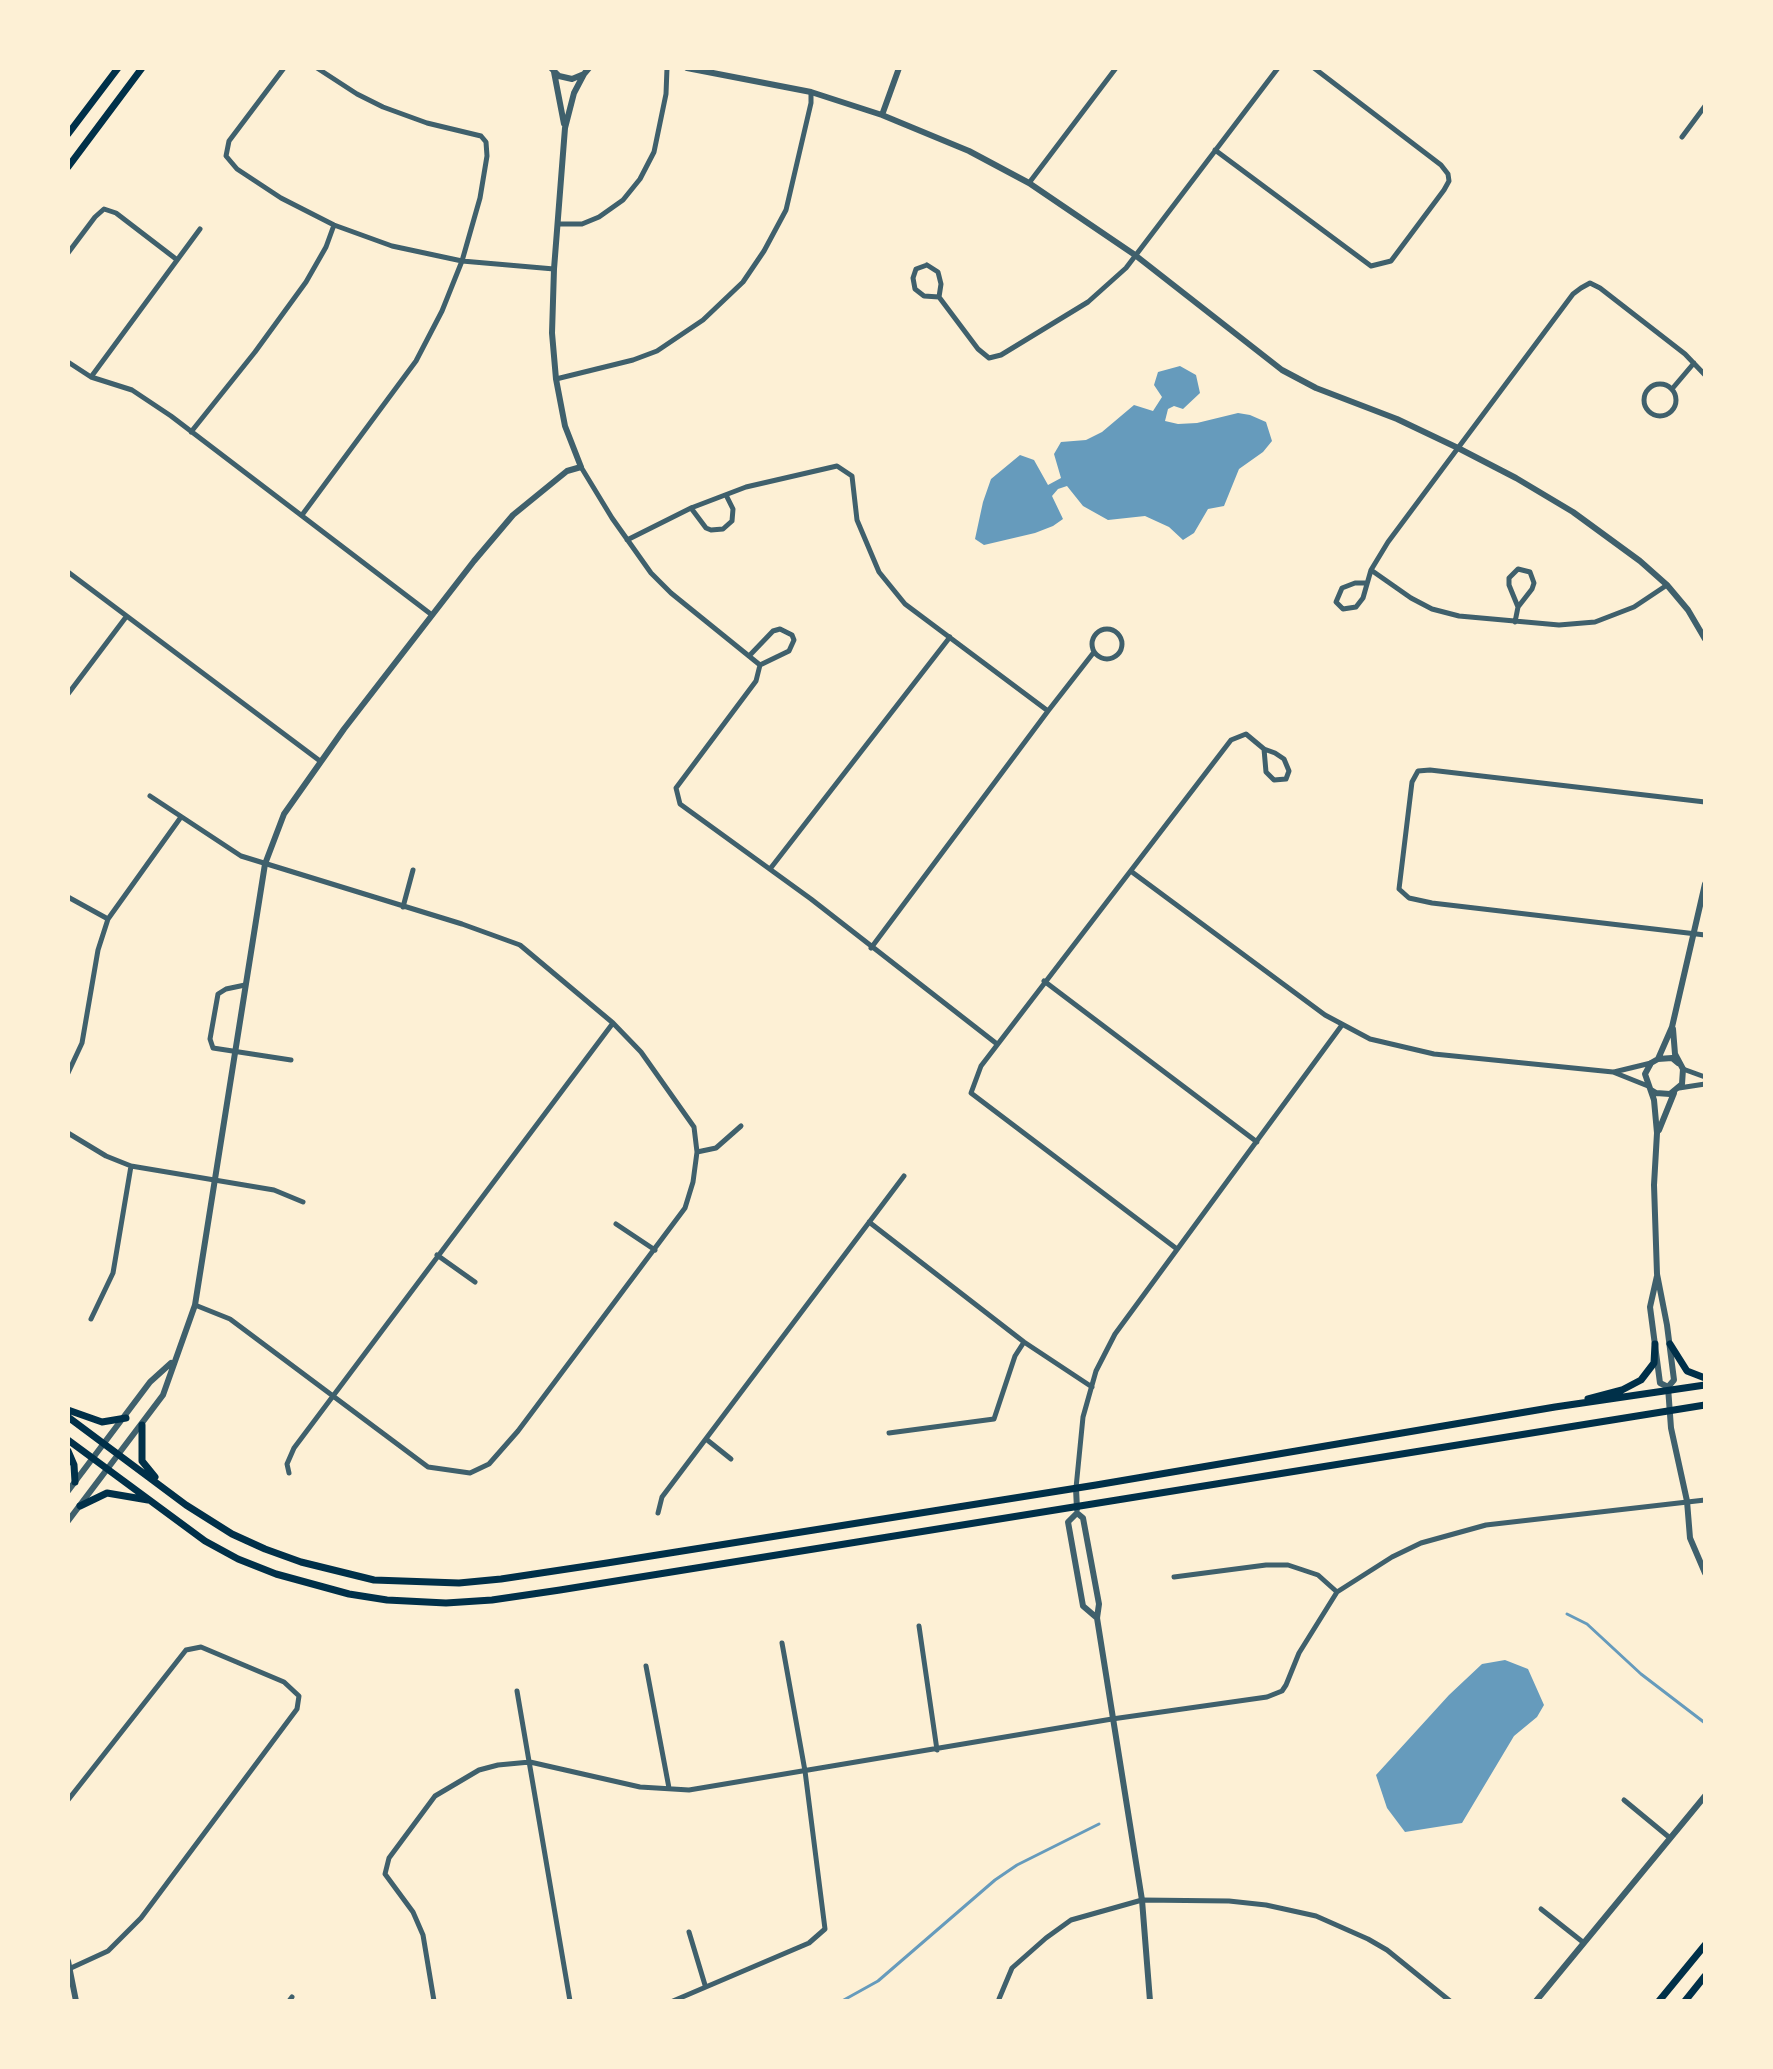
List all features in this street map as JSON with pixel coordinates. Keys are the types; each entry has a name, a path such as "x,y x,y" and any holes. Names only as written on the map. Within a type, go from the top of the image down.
{"main road":[{"path":"68,134 118,68"},
{"path":"68,167 142,68"},
{"path":"1555,1407 1633,1386 1654,1363 1655,1344"},
{"path":"1670,1344 1687,1371 1705,1378"},
{"path":"68,1417 163,1488 232,1534 301,1562 374,1580 459,1583 501,1579 1076,1488 1555,1407 1705,1385"},
{"path":"68,1440 205,1541 238,1559 276,1574 349,1594 387,1600 446,1603 560,1590 1077,1509 1705,1405"},
{"path":"68,1410 102,1422 126,1418"},
{"path":"142,1425 142,1461 163,1488"},
{"path":"68,1451 74,1465 75,1482"},
{"path":"80,1506 107,1493 150,1501"},
{"path":"1659,2001 1705,1945"},
{"path":"1685,2001 1705,1976"}],"street":[{"path":"284,68 229,141 226,156 237,169 281,198 334,225 392,246 462,261 554,269"},
{"path":"302,515 416,361 442,311 462,261 480,198 487,156 486,142 474,134 427,123 383,107 317,68"},
{"path":"558,224 582,224 599,217 623,200 640,179 654,152 666,94 667,68"},
{"path":"687,68 811,92 882,115 969,151 1029,183 1135,255 1282,370 1316,388 1397,419 1458,448 1573,512 1667,585 1688,610 1705,639"},
{"path":"882,115 899,68"},
{"path":"1029,183 1116,68"},
{"path":"939,297 924,296 915,289 913,278 916,269 927,265 938,272 941,284 939,297 978,349 989,358 1001,355 1088,302 1126,268 1278,68"},
{"path":"1215,150 1371,266 1391,261 1444,190 1449,181 1448,174 1441,165 1314,68"},
{"path":"552,69 565,128"},
{"path":"552,69 572,79 587,70"},
{"path":"587,70 574,93 565,128 554,269 552,333 556,379 565,426 581,467 651,573 760,665"},
{"path":"556,379 657,351 703,320 743,282 786,210 811,92"},
{"path":"1682,137 1705,106"},
{"path":"68,253 104,209 116,213 176,259"},
{"path":"191,432 306,282 326,247 334,225"},
{"path":"91,377 200,229"},
{"path":"1366,583 1342,588 1336,602 1343,609 1356,607 1363,598 1371,570 1388,542 1573,294 1590,283 1694,363 1705,375"},
{"path":"68,362 91,377 132,390 432,615"},
{"path":"1672,389 1694,363"},
{"path":"1663,384 1672,389 1676,398 1674,408 1667,415 1657,416 1648,411 1644,402 1646,392 1653,385 1663,384"},
{"path":"627,540 691,508 726,495 779,478 837,466 852,476 857,520 879,572 905,604 1048,711"},
{"path":"68,1521 163,1395 195,1305 265,864 284,814 320,761 459,579 513,515 567,471 581,467"},
{"path":"691,508 706,528 723,529 732,521 733,509 726,495"},
{"path":"1515,622 1518,607 1534,583 1530,572 1518,569 1509,578 1518,607"},
{"path":"1371,570 1432,609 1459,616 1559,625 1595,622 1634,607 1667,585"},
{"path":"68,572 320,761"},
{"path":"68,694 126,617"},
{"path":"750,655 773,631 787,630 792,635 794,640 789,651 760,665"},
{"path":"1113,630 1120,636 1122,646 1112,658 1102,659 1094,652 1091,643 1099,631 1113,630"},
{"path":"770,869 950,637"},
{"path":"871,948 1094,652"},
{"path":"760,665 756,681 676,788 680,804 770,869 997,1044"},
{"path":"1177,1249 971,1093 981,1066 997,1044 1231,740 1246,734 1264,749 1284,759 1289,771 1286,779 1274,780 1266,772 1264,749"},
{"path":"1705,802 1418,771 1412,782 1399,889 1409,898 1432,903 1705,935"},
{"path":"150,796 241,856 520,945 613,1023 641,1052 694,1127 697,1152 685,1208 518,1431 489,1464 470,1473 428,1467 230,1319 195,1305"},
{"path":"68,1073 82,1043 98,950 108,919 117,902 181,817"},
{"path":"403,907 413,870"},
{"path":"1132,872 1342,1025 1370,1039 1402,1048 1613,1072 1656,1093 1705,1084"},
{"path":"1705,884 1672,1027 1645,1074 1654,1100 1657,1133 1654,1185 1657,1274 1674,1380 1668,1389 1671,1428 1687,1501 1690,1538 1705,1573"},
{"path":"68,897 108,919"},
{"path":"1044,981 1257,1142"},
{"path":"245,985 220,991 211,1044 217,1050 291,1060"},
{"path":"289,1473 287,1464 294,1448 613,1023"},
{"path":"1150,2001 1142,1900 1097,1618 1099,1604 1083,1518 1077,1509 1083,1417 1096,1371 1115,1334 1342,1025"},
{"path":"1657,1133 1683,1080 1672,1027"},
{"path":"1613,1072 1672,1058 1680,1066 1705,1077"},
{"path":"697,1152 716,1148 741,1126"},
{"path":"68,1133 106,1156 131,1166 274,1190 303,1202"},
{"path":"91,1319 113,1273 131,1166"},
{"path":"658,1513 662,1497 904,1176"},
{"path":"869,1222 1024,1342 1092,1387"},
{"path":"616,1224 655,1250"},
{"path":"437,1255 475,1282"},
{"path":"1657,1274 1650,1307 1660,1383 1668,1389"},
{"path":"889,1433 994,1419 1015,1356 1024,1342"},
{"path":"68,1491 126,1418 150,1382 173,1360"},
{"path":"706,1439 731,1459"},
{"path":"434,2001 423,1935 413,1912 385,1874 389,1858 435,1796 479,1770 530,1762 640,1787 689,1790 1112,1719 1267,1697 1282,1691 1299,1653 1337,1592 1392,1557 1421,1543 1472,1528 1538,1517 1705,1500"},
{"path":"1077,1509 1068,1522 1083,1606 1097,1618"},
{"path":"1174,1577 1288,1565 1318,1575 1337,1592"},
{"path":"919,1626 937,1750"},
{"path":"673,2001 809,1943 825,1929 805,1771 782,1643"},
{"path":"68,1800 186,1650 201,1647 284,1682 299,1696 297,1709 141,1918 108,1951 70,1964 76,2001"},
{"path":"646,1666 669,1788"},
{"path":"517,1691 570,2001"},
{"path":"1536,2001 1705,1796"},
{"path":"1624,1800 1670,1838"},
{"path":"999,1999 1012,1968 1071,1920 1142,1900 1229,1901 1316,1916 1387,1950 1450,2001"},
{"path":"1541,1909 1585,1943"},
{"path":"689,1932 705,1985"}],"water":[{"path":"1180,366 1196,375 1200,393 1183,409 1174,406 1168,409 1165,421 1197,423 1238,413 1250,415 1266,422 1272,441 1263,452 1239,469 1224,506 1208,509 1194,533 1183,540 1169,527 1145,516 1108,520 1083,506 1067,486 1058,489 1052,496 1063,519 1053,526 984,545 975,539 991,479 1020,455 1034,460 1048,485 1061,478 1054,454 1061,442 1086,440 1102,432 1134,405 1153,411 1162,397 1154,385 1158,372"},
{"path":"1505,1660 1528,1669 1544,1705 1537,1717 1514,1736 1462,1823 1405,1832 1387,1808 1376,1775 1449,1695 1482,1664"}],"waterway":[{"path":"1567,1614 1587,1624 1641,1674 1705,1723"},
{"path":"842,2001 878,1981 995,1880 1017,1865 1099,1824"}]}
